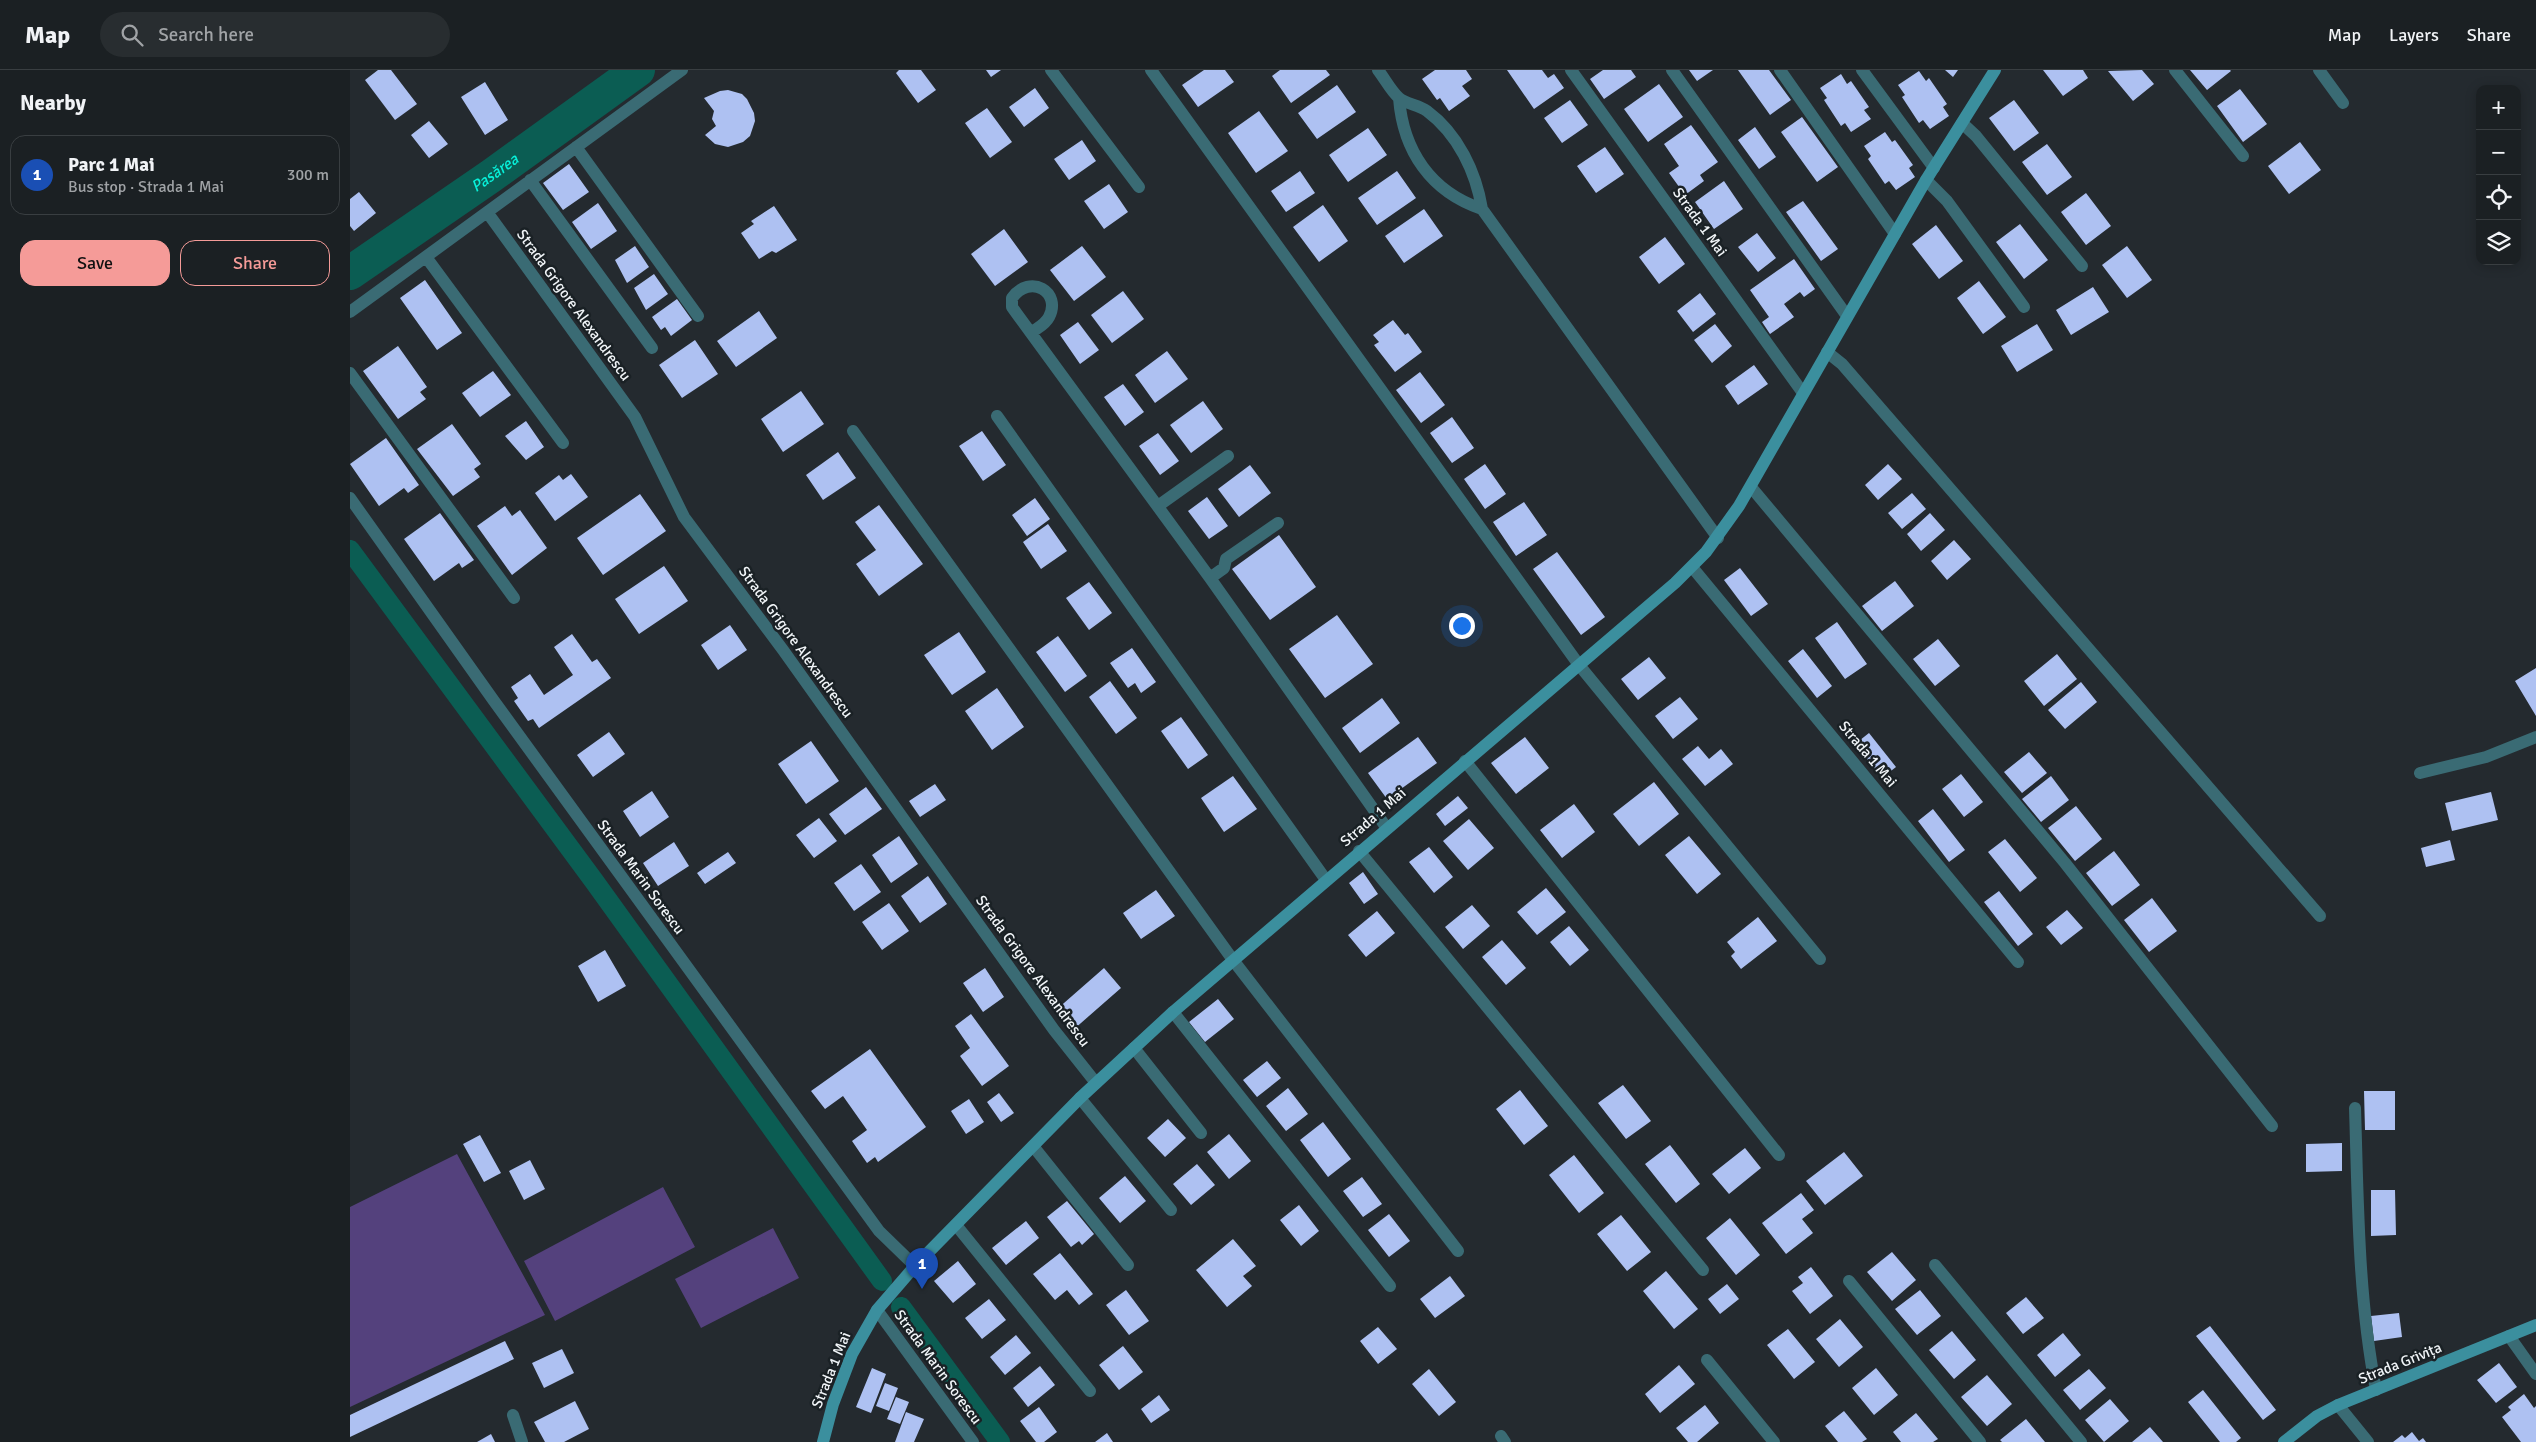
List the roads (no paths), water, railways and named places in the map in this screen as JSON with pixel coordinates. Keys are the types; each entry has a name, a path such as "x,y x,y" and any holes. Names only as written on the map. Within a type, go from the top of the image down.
{"street":[{"path":"350,312 682,70"},
{"path":"1051,70 1139,187"},
{"path":"1151,70 1579,665 1820,959"},
{"path":"1378,70 1399,98 1426,110 1445,129 1470,167 1478,187 1482,209 1718,538"},
{"name":"Strada 1 Mai","path":"1571,70 1803,393"},
{"path":"1672,70 1847,316"},
{"path":"1780,70 1895,234"},
{"path":"1862,70 1934,168"},
{"name":"Strada 1 Mai","path":"823,1442 833,1404 852,1354 877,1310 915,1266 1080,1098 1172,1012 1692,567 1718,538 1750,487 1926,180 1995,70"},
{"path":"2175,70 2243,156"},
{"path":"2319,70 2343,103"},
{"path":"1399,98 1401,121 1408,141 1430,176 1446,192 1460,202 1482,209"},
{"path":"1962,123 1976,136 2082,266"},
{"path":"576,147 698,316"},
{"path":"530,180 652,348"},
{"path":"1926,180 1946,201 2024,308"},
{"name":"Strada Grigore Alexandrescu","path":"487,212 635,417 684,517 783,650 1054,1030 1096,1083"},
{"path":"426,257 563,443"},
{"path":"1031,333 1210,578 1386,827"},
{"path":"1827,352 1842,364 2320,916"},
{"path":"350,373 514,598"},
{"path":"997,416 1326,880"},
{"path":"853,431 1233,960 1458,1251"},
{"path":"1158,506 1228,456"},
{"path":"1750,487 2065,863 2272,1126"},
{"name":"Strada Marin Sorescu","path":"350,498 499,709 879,1231 915,1266"},
{"path":"1210,578 1224,568 1226,558 1278,523"},
{"name":"Strada 1 Mai","path":"1692,567 2018,962"},
{"path":"2420,773 2486,757 2536,737"},
{"path":"1465,761 1780,1155"},
{"path":"1359,851 1703,1270"},
{"path":"1172,1012 1390,1286"},
{"path":"1134,1048 1202,1133"},
{"path":"1080,1098 1171,1210"},
{"path":"2355,1108 2362,1286 2368,1349 2376,1390"},
{"path":"1033,1146 1128,1265"},
{"path":"956,1224 1090,1391"},
{"path":"1935,1265 2081,1442"},
{"path":"1849,1281 1980,1442"},
{"name":"Strada Marin Sorescu","path":"877,1310 973,1442"},
{"name":"Strada Grivița","path":"2284,1442 2317,1416 2338,1405 2536,1325"},
{"path":"2509,1336 2536,1374"},
{"path":"1706,1360 1774,1442"},
{"path":"2338,1405 2368,1442"},
{"path":"513,1415 522,1442"}],"waterway":[{"name":"Pasărea","path":"350,273 491,176 638,70"},
{"path":"350,550 594,881 882,1281"},
{"path":"901,1307 1000,1442"}],"place":[{"name":"Parc 1 Mai","path":"922,1289"}]}
